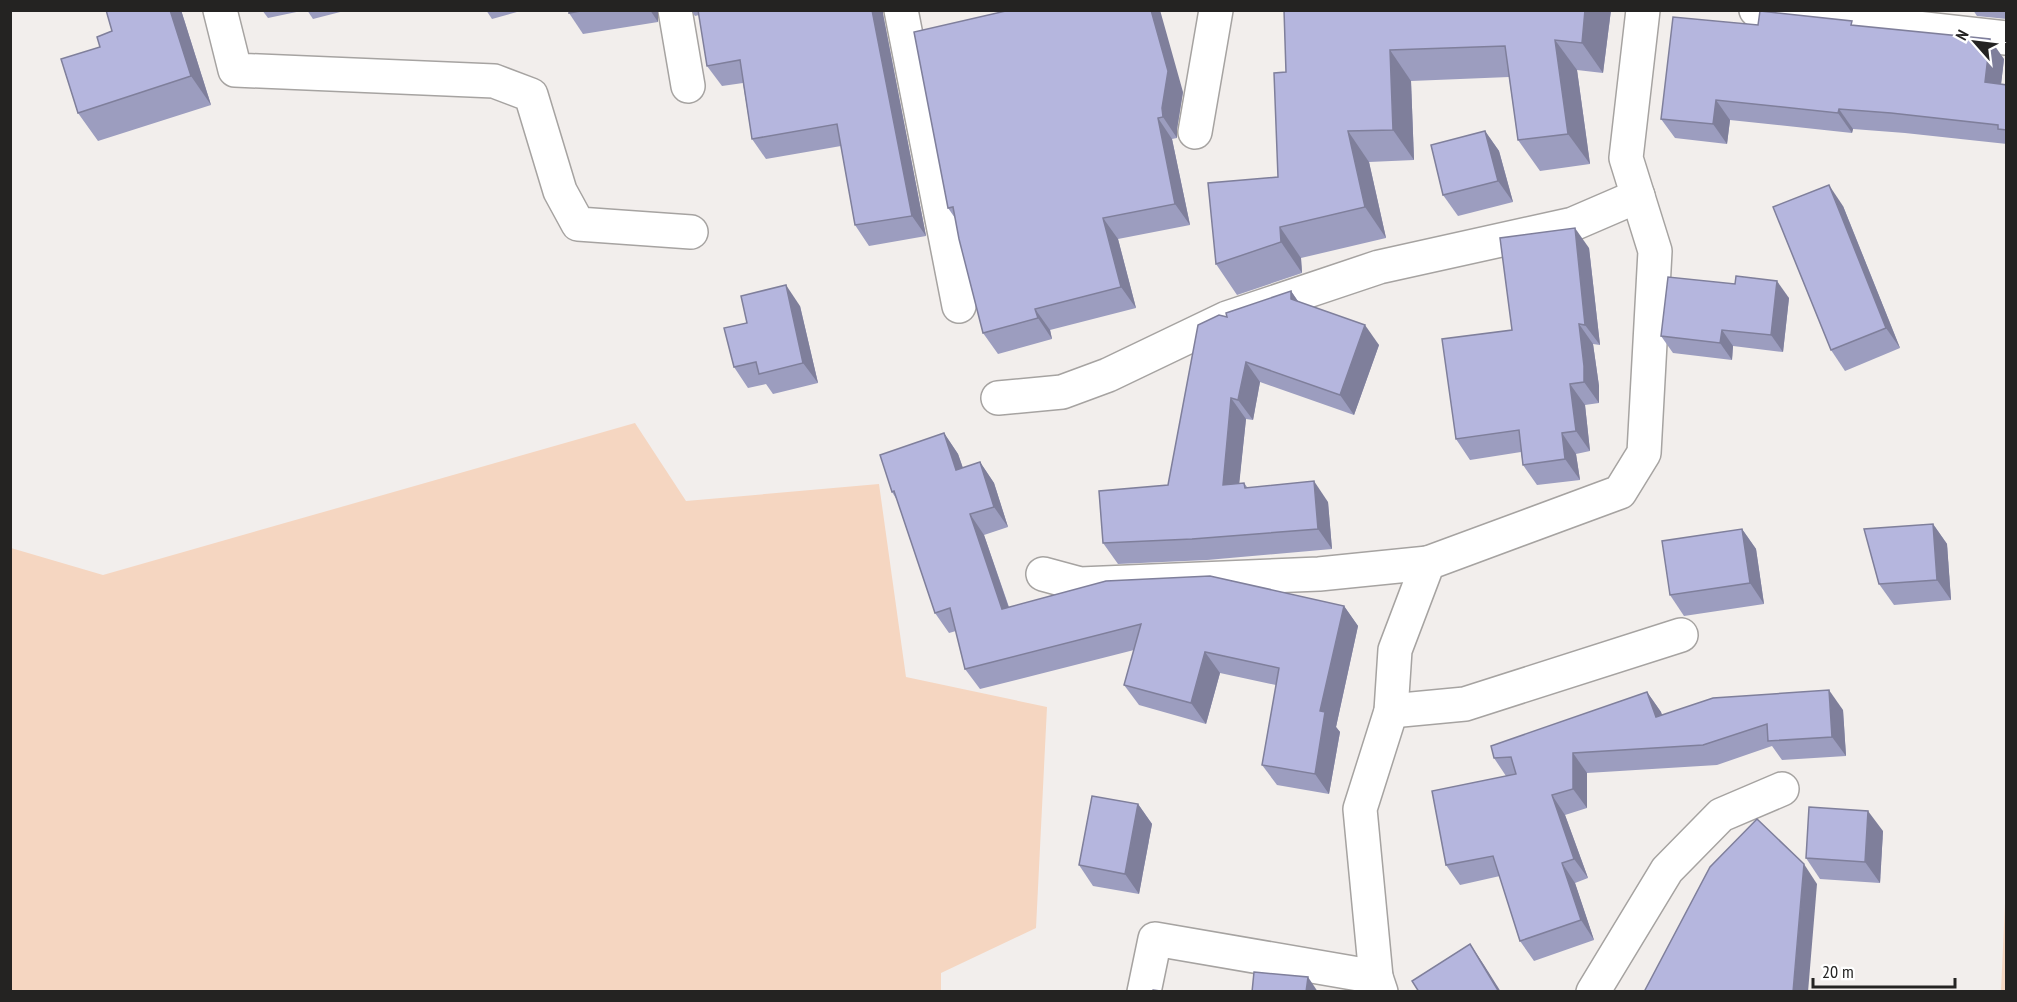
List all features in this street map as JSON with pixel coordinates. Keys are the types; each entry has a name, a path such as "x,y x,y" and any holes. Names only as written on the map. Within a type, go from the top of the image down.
{"street":[{"path":"220,10 235,70 494,81 531,95 560,192 578,224 691,232"},
{"path":"675,10 688,87"},
{"path":"901,10 959,306"},
{"path":"1195,132 1216,10"},
{"path":"1043,574 1080,584 1319,574 1428,563 1620,492 1644,453 1654,251 1626,158 1643,10"},
{"path":"1756,10 2007,38"},
{"path":"998,399 1062,392 1108,375 1227,318 1380,267 1573,224 1638,196"},
{"path":"1144,992 1155,939 1378,984 1360,809 1391,711 1395,650 1428,563"},
{"path":"1391,711 1465,704 1681,635"},
{"path":"1593,992 1667,870 1721,815 1782,789"}],"shaded area":[{"path":"635,423 686,501 879,484 906,677 1047,707 1036,928 941,973 941,991 11,991 11,548 103,575"},
{"path":"2006,882 2006,991 2001,991"}],"building":[{"path":"106,10 170,10 191,76 78,113 61,59 100,47 97,37 112,31"},
{"path":"569,10 586,10 569,13"},
{"path":"698,10 872,10 912,216 855,225 837,124 752,139 740,60 707,66"},
{"path":"1010,10 1151,10 1168,71 1162,108 1163,117 1158,118 1175,204 1103,218 1121,287 1035,309 1038,318 983,333 953,207 948,208 914,32"},
{"path":"1284,10 1585,10 1582,43 1555,40 1568,134 1518,140 1505,46 1390,50 1393,130 1348,131 1365,207 1280,227 1281,242 1216,264 1208,183 1278,177 1274,73 1286,72"},
{"path":"1760,11 1852,21 1851,25 1990,39 1985,82 2007,85 2007,130 1998,129 1998,125 1891,113 1839,109 1838,113 1716,100 1713,124 1661,119 1673,17 1758,25"},
{"path":"1485,131 1498,181 1443,195 1431,145"},
{"path":"1829,185 1886,328 1831,350 1773,207"},
{"path":"1575,228 1585,325 1579,324 1584,382 1570,384 1576,431 1562,433 1565,459 1523,465 1519,430 1456,439 1442,339 1512,330 1500,238"},
{"path":"1736,276 1777,281 1771,335 1722,330 1720,343 1661,336 1668,277 1735,284"},
{"path":"786,285 803,363 759,374 756,362 734,367 724,328 747,323 741,296"},
{"path":"1291,291 1291,299 1365,325 1340,395 1246,362 1238,400 1231,398 1223,485 1244,483 1245,488 1314,481 1318,529 1103,543 1099,491 1168,485 1198,325 1219,315 1227,317 1226,313"},
{"path":"944,433 956,470 980,462 994,507 970,514 1002,609 1106,581 1210,576 1344,606 1320,711 1325,712 1315,774 1262,765 1279,668 1205,652 1191,703 1124,685 1141,624 965,669 950,608 935,613 880,455"},
{"path":"1933,524 1937,580 1879,584 1864,529"},
{"path":"1742,529 1750,583 1670,595 1662,541"},
{"path":"1829,690 1832,737 1768,741 1767,724 1703,745 1573,753 1573,789 1552,795 1574,859 1562,863 1581,920 1520,941 1493,856 1446,865 1432,791 1516,774 1511,757 1494,758 1491,746 1647,692 1656,717 1713,698"},
{"path":"1092,796 1138,804 1125,874 1079,865"},
{"path":"1809,807 1868,811 1865,862 1806,858"},
{"path":"1757,819 1804,864 1793,992 1644,992 1710,867"},
{"path":"1470,944 1499,992 1419,992 1412,981"},
{"path":"1254,972 1308,977 1306,992 1252,992"}]}
